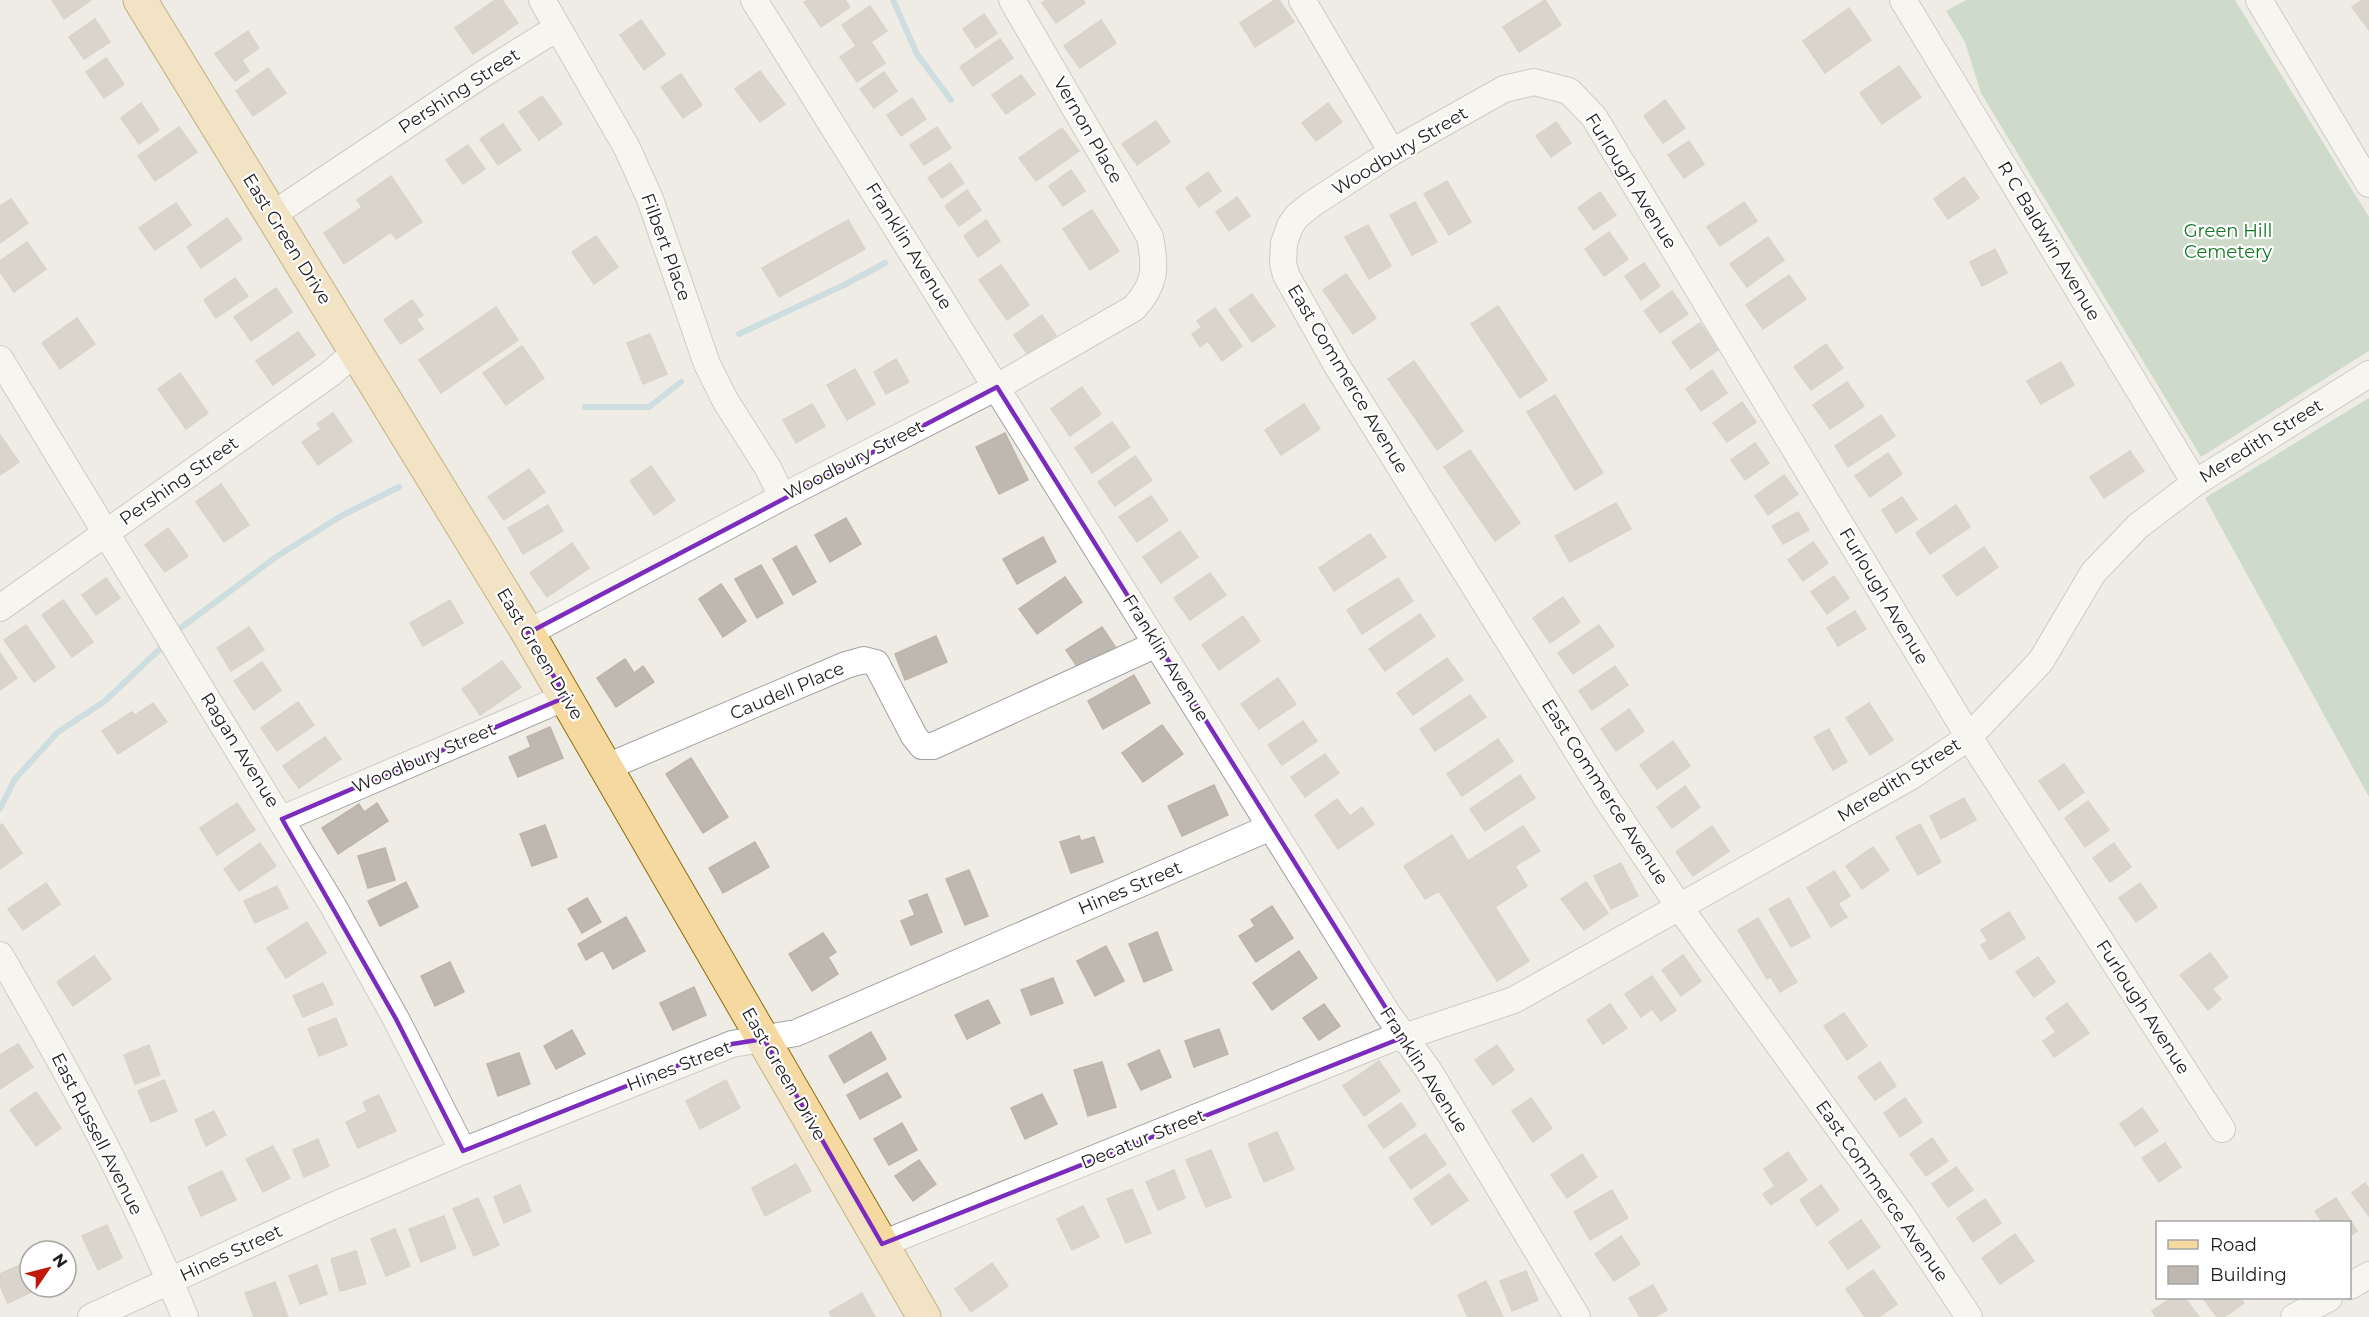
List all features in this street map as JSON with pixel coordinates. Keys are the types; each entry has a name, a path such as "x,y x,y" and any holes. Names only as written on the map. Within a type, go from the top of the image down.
{"main road":[{"name":"East Green Drive","path":"140,0 528,633 924,1317"}],"street":[{"name":"Filbert Place","path":"543,0 627,148 650,200 706,364 725,400 768,468 782,497"},
{"name":"Franklin Avenue","path":"754,0 1386,1013 1429,1071 1577,1317"},
{"name":"Vernon Place","path":"1012,0 1150,237 1155,263"},
{"path":"1302,0 1392,152"},
{"name":"R C Baldwin Avenue","path":"1903,0 2195,483"},
{"path":"2259,0 2369,184"},
{"name":"Pershing Street","path":"272,215 480,76 557,28"},
{"name":"Woodbury Street","path":"1284,243 1290,226 1297,216 1392,152 1504,89 1534,82"},
{"name":"Furlough Avenue","path":"1534,82 1569,91 1594,117 1969,737 2222,1129"},
{"name":"East Commerce Avenue","path":"1284,243 1283,263 1286,275 1336,364 1607,799 1680,908 1900,1213 1969,1317"},
{"name":"Woodbury Street","path":"528,633 782,497 997,387 1134,308 1143,299 1152,282 1155,263"},
{"name":"Pershing Street","path":"0,608 330,374 357,351"},
{"name":"Ragan Avenue","path":"0,358 333,906 396,1019 463,1151"},
{"name":"Meredith Street","path":"1404,1037 1514,1000 1910,777 1969,737 2041,661 2093,573 2138,526 2195,483 2369,374"},
{"name":"Caudell Place","path":"607,767 846,665 864,660 876,663 914,736 922,746 933,746 1157,644"},
{"name":"Woodbury Street","path":"282,819 566,697"},
{"name":"Hines Street","path":"91,1317 333,1206 463,1151 732,1044 796,1033 1271,827"},
{"name":"East Russell Avenue","path":"0,955 90,1114 185,1317"},
{"name":"Decatur Street","path":"882,1244 1393,1038 1404,1037"},
{"path":"2351,1285 2369,1275"},
{"path":"2294,1317 2327,1299"}],"highlighted area":[{"path":"997,387 1404,1037 882,1244 764,1039 732,1044 463,1151 396,1019 282,819 566,697 528,633"}],"green space":[{"name":"Green Hill Cemetery","path":"1966,0 2235,0 2369,217 2369,351 2201,457 1981,93 1965,42 1946,11"},
{"path":"2369,398 2369,797 2205,498"}],"building":[{"path":"52,0 91,0 64,19"},
{"path":"495,0 502,0 518,23 473,54 455,28"},
{"path":"808,0 845,0 850,7 821,27 804,2"},
{"path":"1046,0 1083,0 1085,3 1056,23 1042,3"},
{"path":"1275,0 1279,0 1294,22 1255,47 1240,23"},
{"path":"1545,0 1561,25 1519,52 1503,27"},
{"path":"2362,0 2369,0 2369,30 2352,7"},
{"path":"870,6 887,31 871,42 885,63 857,82 840,57 856,46 842,25"},
{"path":"1849,8 1871,40 1825,73 1803,41"},
{"path":"984,14 997,33 976,48 963,29"},
{"path":"95,19 110,42 84,59 69,37"},
{"path":"641,20 665,54 644,70 620,35"},
{"path":"1101,20 1116,43 1080,68 1064,46"},
{"path":"248,31 259,48 242,60 249,71 235,81 215,54"},
{"path":"1000,39 1013,58 973,86 960,67"},
{"path":"106,58 124,84 104,98 86,72"},
{"path":"1899,66 1921,97 1882,124 1860,93"},
{"path":"268,68 286,93 253,116 236,91"},
{"path":"760,71 785,104 760,122 735,89"},
{"path":"884,72 897,91 874,108 860,89"},
{"path":"681,74 702,105 683,118 661,87"},
{"path":"1021,75 1035,94 1006,114 992,95"},
{"path":"542,96 562,124 539,140 519,112"},
{"path":"912,98 926,119 901,136 887,115"},
{"path":"1665,100 1685,128 1663,143 1644,116"},
{"path":"141,103 159,130 139,144 121,118"},
{"path":"1328,103 1342,122 1316,141 1302,123"},
{"path":"1156,121 1170,142 1137,165 1122,144"},
{"path":"1556,122 1571,143 1551,157 1536,136"},
{"path":"503,124 521,150 498,165 480,139"},
{"path":"179,127 197,152 155,181 138,156"},
{"path":"937,127 951,148 924,165 910,145"},
{"path":"1062,128 1079,151 1036,181 1019,158"},
{"path":"1689,141 1704,164 1684,178 1668,155"},
{"path":"468,145 485,169 463,184 446,160"},
{"path":"950,163 964,183 942,198 928,178"},
{"path":"1071,170 1085,191 1063,206 1049,186"},
{"path":"1208,172 1221,191 1199,207 1186,188"},
{"path":"391,176 422,222 396,239 391,232 344,264 324,233 362,207 357,200"},
{"path":"1964,177 1979,198 1948,219 1934,199"},
{"path":"1447,181 1471,222 1449,235 1424,194"},
{"path":"967,190 981,210 959,226 945,206"},
{"path":"1600,192 1616,215 1594,230 1578,208"},
{"path":"1237,197 1250,216 1229,231 1216,212"},
{"path":"11,199 28,223 0,243 0,206"},
{"path":"1415,202 1437,242 1412,255 1390,215"},
{"path":"1744,202 1757,221 1720,246 1707,227"},
{"path":"176,203 191,225 155,250 139,228"},
{"path":"1092,210 1119,251 1090,270 1063,229"},
{"path":"227,218 242,239 201,268 187,247"},
{"path":"848,220 865,249 779,297 762,268"},
{"path":"986,220 1000,241 978,257 964,236"},
{"path":"1368,225 1391,266 1369,279 1345,237"},
{"path":"1609,232 1628,259 1604,276 1585,249"},
{"path":"596,236 618,267 594,284 572,252"},
{"path":"1768,237 1784,260 1747,287 1730,264"},
{"path":"27,242 46,269 14,292 0,272 0,261"},
{"path":"1995,249 2007,273 1982,286 1970,262"},
{"path":"1644,263 1660,286 1641,300 1625,276"},
{"path":"1001,265 1029,305 1007,320 979,280"},
{"path":"1346,274 1376,318 1353,334 1323,290"},
{"path":"1789,275 1806,299 1763,329 1746,305"},
{"path":"235,278 248,296 216,318 204,300"},
{"path":"276,288 292,312 251,341 234,317"},
{"path":"1672,291 1688,314 1660,333 1644,311"},
{"path":"1252,294 1275,326 1252,342 1229,310"},
{"path":"412,300 423,315 416,319 423,329 401,344 384,320"},
{"path":"1498,306 1547,380 1520,398 1471,324"},
{"path":"496,307 518,340 441,393 419,360"},
{"path":"1215,308 1242,346 1222,361 1208,341 1200,347 1192,334 1202,327 1197,321"},
{"path":"1042,315 1056,335 1028,355 1014,335"},
{"path":"77,318 95,344 60,369 42,343"},
{"path":"1700,323 1718,350 1691,369 1672,342"},
{"path":"298,332 315,355 273,385 256,361"},
{"path":"650,334 667,374 643,384 627,343"},
{"path":"1826,344 1843,368 1811,390 1794,367"},
{"path":"522,346 544,378 506,405 483,373"},
{"path":"896,359 909,382 886,394 874,372"},
{"path":"1414,361 1463,431 1437,450 1388,379"},
{"path":"2061,362 2074,385 2041,404 2027,381"},
{"path":"855,369 875,404 847,420 827,385"},
{"path":"1712,370 1727,393 1701,411 1686,389"},
{"path":"180,373 208,413 186,429 158,389"},
{"path":"1847,382 1864,406 1830,429 1813,405"},
{"path":"1082,387 1101,414 1070,436 1051,409"},
{"path":"1555,395 1603,473 1575,490 1527,412"},
{"path":"1742,402 1756,422 1727,442 1713,423"},
{"path":"812,404 825,426 796,443 783,420"},
{"path":"1304,404 1320,429 1281,455 1265,430"},
{"path":"333,413 352,441 318,465 302,442 321,429 317,424"},
{"path":"1881,415 1895,436 1848,467 1835,446"},
{"path":"1112,422 1130,447 1092,473 1075,448"},
{"path":"1005,433 1028,480 999,494 976,447"},
{"path":"0,435 19,462 0,475"},
{"path":"1755,443 1769,463 1745,480 1731,460"},
{"path":"1470,450 1520,523 1495,541 1444,467"},
{"path":"2130,451 2144,471 2104,498 2090,477"},
{"path":"1888,453 1902,474 1870,497 1855,476"},
{"path":"1135,456 1152,480 1115,506 1098,482"},
{"path":"651,466 675,500 654,515 630,481"},
{"path":"529,469 545,492 504,520 488,497"},
{"path":"1784,475 1798,494 1768,515 1755,496"},
{"path":"221,484 249,525 224,542 196,502"},
{"path":"1151,496 1168,520 1137,542 1119,517"},
{"path":"1902,497 1917,519 1896,533 1882,510"},
{"path":"1616,503 1631,529 1570,562 1555,536"},
{"path":"548,505 563,531 523,554 508,528"},
{"path":"1956,505 1970,527 1930,554 1916,533"},
{"path":"1798,512 1809,530 1783,544 1772,526"},
{"path":"846,518 861,544 830,562 815,535"},
{"path":"168,528 188,556 165,572 145,545"},
{"path":"1180,531 1198,557 1161,583 1143,557"},
{"path":"1370,534 1386,557 1334,591 1319,568"},
{"path":"1043,537 1056,562 1017,584 1003,559"},
{"path":"1813,542 1828,563 1803,581 1788,560"},
{"path":"572,543 589,568 547,597 530,573"},
{"path":"796,546 816,582 793,595 773,559"},
{"path":"1984,547 1998,567 1957,596 1943,576"},
{"path":"761,565 783,603 757,618 735,579"},
{"path":"1210,573 1226,595 1190,620 1174,598"},
{"path":"1834,576 1849,598 1827,614 1811,592"},
{"path":"1065,577 1082,602 1037,634 1019,609"},
{"path":"106,578 120,598 96,615 82,595"},
{"path":"1398,578 1413,601 1362,634 1347,610"},
{"path":"721,584 746,621 723,637 699,599"},
{"path":"1563,597 1580,622 1550,643 1533,618"},
{"path":"63,600 93,642 72,657 42,615"},
{"path":"450,600 463,623 423,646 410,623"},
{"path":"1855,611 1866,629 1838,646 1827,628"},
{"path":"1420,614 1435,636 1385,671 1369,649"},
{"path":"1243,616 1260,641 1219,670 1202,645"},
{"path":"26,625 55,667 34,682 4,640"},
{"path":"1599,625 1614,646 1573,674 1558,653"},
{"path":"249,627 264,650 231,671 217,648"},
{"path":"1102,627 1116,648 1080,671 1066,650"},
{"path":"936,636 947,662 905,680 895,654"},
{"path":"0,653 17,678 0,690"},
{"path":"1447,658 1463,680 1413,715 1397,693"},
{"path":"625,659 634,673 643,666 654,682 616,707 597,678"},
{"path":"502,661 521,687 480,715 462,689"},
{"path":"262,662 281,690 254,710 234,681"},
{"path":"1615,666 1628,685 1592,710 1579,691"},
{"path":"1134,675 1150,703 1103,729 1088,701"},
{"path":"1278,678 1296,704 1259,729 1241,704"},
{"path":"1470,695 1486,717 1435,751 1420,729"},
{"path":"298,702 314,725 277,751 261,728"},
{"path":"153,703 167,722 118,754 102,731 132,712 135,715"},
{"path":"1869,703 1893,740 1870,755 1846,718"},
{"path":"1629,709 1644,731 1616,751 1601,729"},
{"path":"1303,721 1317,741 1282,765 1268,745"},
{"path":"1162,725 1183,754 1143,782 1122,753"},
{"path":"550,727 563,758 518,777 509,757 531,747 527,737"},
{"path":"1829,729 1847,762 1833,770 1814,737"},
{"path":"325,737 341,759 299,788 283,766"},
{"path":"1498,739 1513,761 1462,796 1447,774"},
{"path":"1673,741 1690,766 1657,789 1640,765"},
{"path":"1325,754 1339,773 1305,797 1291,777"},
{"path":"691,758 728,817 703,833 666,774"},
{"path":"2064,764 2084,792 2059,810 2039,781"},
{"path":"1520,775 1535,798 1485,831 1470,809"},
{"path":"1214,785 1228,815 1182,836 1168,806"},
{"path":"1685,786 1700,807 1672,828 1657,807"},
{"path":"1964,798 1976,820 1941,839 1930,816"},
{"path":"1337,799 1350,816 1362,807 1374,824 1338,849 1315,815"},
{"path":"2088,801 2109,830 2085,847 2065,818"},
{"path":"237,803 255,830 217,855 200,828"},
{"path":"377,803 388,821 338,854 322,828 359,804 364,812"},
{"path":"2,824 22,853 0,869 0,826"},
{"path":"1920,824 1941,862 1918,875 1896,837"},
{"path":"545,825 557,857 532,866 520,834"},
{"path":"1523,826 1540,851 1515,866 1527,886 1495,907 1529,961 1497,981 1439,891 1425,899 1404,866 1452,835 1468,861"},
{"path":"1712,826 1729,851 1693,876 1676,852"},
{"path":"1079,836 1081,841 1094,837 1103,862 1071,873 1060,842"},
{"path":"755,842 769,867 723,893 709,868"},
{"path":"260,843 276,866 239,891 224,869"},
{"path":"2114,843 2131,867 2110,882 2093,858"},
{"path":"1873,847 1889,870 1862,889 1846,866"},
{"path":"385,848 395,880 368,888 358,856"},
{"path":"1621,863 1638,896 1611,909 1594,876"},
{"path":"969,870 988,916 965,925 946,879"},
{"path":"1834,871 1850,896 1838,903 1847,917 1831,927 1807,888"},
{"path":"406,882 418,907 380,926 368,901"},
{"path":"1586,882 1608,913 1584,930 1561,899"},
{"path":"46,883 60,904 23,930 8,909"},
{"path":"2140,883 2157,907 2136,922 2119,898"},
{"path":"277,886 288,908 255,923 244,901"},
{"path":"927,894 942,932 911,945 901,921 915,915 909,901"},
{"path":"587,898 601,922 582,933 568,909"},
{"path":"1789,898 1810,937 1791,947 1769,909"},
{"path":"1272,906 1293,938 1256,962 1239,936 1255,926 1251,920"},
{"path":"2009,912 2025,938 1990,960 1981,945 1988,941 1981,930"},
{"path":"626,917 645,951 613,969 603,950 586,960 578,944"},
{"path":"1758,918 1797,982 1780,992 1771,977 1767,979 1738,930"},
{"path":"307,922 326,953 286,978 267,948"},
{"path":"1157,932 1172,970 1144,982 1129,944"},
{"path":"823,933 836,952 828,957 838,974 812,991 789,954"},
{"path":"1106,946 1124,981 1095,996 1077,961"},
{"path":"1299,951 1317,978 1272,1010 1253,983"},
{"path":"2210,953 2228,977 2212,989 2221,999 2208,1010 2180,975"},
{"path":"1683,955 1701,981 1681,996 1662,970"},
{"path":"94,956 111,979 73,1006 57,982"},
{"path":"2038,957 2055,982 2034,997 2016,972"},
{"path":"450,962 464,992 435,1006 421,976"},
{"path":"1652,976 1676,1010 1661,1021 1652,1009 1641,1017 1625,994"},
{"path":"1053,978 1063,1003 1031,1015 1021,990"},
{"path":"323,983 333,1004 303,1017 293,996"},
{"path":"694,987 706,1015 673,1030 660,1003"},
{"path":"988,1000 1000,1023 967,1039 955,1015"},
{"path":"2067,1003 2089,1033 2054,1057 2043,1041 2056,1032 2046,1018"},
{"path":"1324,1004 1340,1026 1319,1040 1303,1018"},
{"path":"1610,1004 1627,1028 1603,1044 1587,1020"},
{"path":"1844,1013 1867,1046 1847,1060 1824,1026"},
{"path":"336,1018 347,1045 319,1056 308,1029"},
{"path":"1219,1029 1228,1054 1194,1067 1185,1041"},
{"path":"572,1030 585,1054 556,1069 544,1046"},
{"path":"871,1032 886,1059 844,1083 829,1056"},
{"path":"18,1044 33,1067 0,1089 0,1055"},
{"path":"149,1045 160,1075 135,1084 124,1055"},
{"path":"1497,1045 1514,1070 1493,1085 1475,1060"},
{"path":"1159,1050 1171,1077 1141,1090 1128,1064"},
{"path":"519,1053 530,1084 498,1096 487,1064"},
{"path":"1379,1061 1400,1091 1364,1116 1343,1086"},
{"path":"1102,1062 1116,1107 1088,1116 1074,1070"},
{"path":"1880,1062 1896,1086 1875,1100 1858,1077"},
{"path":"887,1073 901,1097 860,1119 847,1095"},
{"path":"164,1080 177,1111 151,1122 138,1091"},
{"path":"726,1080 740,1108 700,1129 686,1101"},
{"path":"36,1092 61,1128 36,1146 10,1110"},
{"path":"1042,1094 1057,1124 1025,1139 1011,1108"},
{"path":"379,1095 396,1131 358,1148 346,1122 367,1112 363,1102"},
{"path":"1531,1098 1552,1128 1533,1142 1512,1111"},
{"path":"1905,1098 1922,1122 1900,1137 1884,1113"},
{"path":"1401,1103 1416,1125 1384,1148 1368,1126"},
{"path":"2142,1108 2158,1131 2135,1146 2120,1124"},
{"path":"214,1111 226,1135 206,1146 195,1120"},
{"path":"902,1123 917,1150 889,1165 874,1139"},
{"path":"1277,1132 1294,1169 1264,1182 1248,1144"},
{"path":"1425,1134 1446,1164 1411,1189 1389,1158"},
{"path":"1932,1138 1948,1161 1926,1176 1910,1154"},
{"path":"318,1139 329,1166 304,1177 293,1150"},
{"path":"2165,1143 2181,1167 2159,1182 2142,1158"},
{"path":"273,1146 290,1178 263,1192 246,1159"},
{"path":"1211,1150 1231,1197 1206,1207 1186,1160"},
{"path":"1788,1152 1807,1180 1771,1205 1763,1194 1775,1186 1764,1169"},
{"path":"1582,1154 1597,1177 1567,1198 1551,1175"},
{"path":"919,1160 936,1184 913,1201 895,1176"},
{"path":"796,1164 811,1191 765,1216 752,1188"},
{"path":"1956,1167 1973,1190 1948,1207 1932,1184"},
{"path":"1174,1170 1185,1198 1158,1210 1146,1182"},
{"path":"222,1171 236,1200 201,1216 188,1187"},
{"path":"1449,1174 1468,1200 1432,1225 1414,1199"},
{"path":"2365,1183 2369,1189 2369,1216 2352,1193"},
{"path":"520,1185 531,1211 504,1223 494,1197"},
{"path":"1821,1185 1839,1210 1817,1226 1800,1200"},
{"path":"1132,1189 1151,1233 1126,1243 1107,1199"},
{"path":"1612,1190 1628,1218 1590,1240 1574,1212"},
{"path":"478,1198 499,1245 474,1256 453,1209"},
{"path":"2336,1198 2351,1221 2321,1221 2315,1211"},
{"path":"1985,1199 2001,1223 1973,1242 1957,1218"},
{"path":"1083,1206 1099,1237 1072,1250 1057,1219"},
{"path":"444,1216 456,1248 421,1262 409,1229"},
{"path":"1861,1220 1880,1247 1848,1269 1829,1242"},
{"path":"2351,1222 2357,1231 2351,1235"},
{"path":"107,1225 122,1258 98,1270 82,1236"},
{"path":"395,1229 410,1266 386,1276 371,1239"},
{"path":"2015,1234 2034,1261 2000,1284 1982,1258"},
{"path":"1621,1236 1640,1264 1614,1281 1595,1254"},
{"path":"356,1251 366,1284 340,1291 331,1259"},
{"path":"992,1263 1008,1286 971,1312 955,1289"},
{"path":"317,1265 327,1294 300,1304 289,1276"},
{"path":"18,1266 18,1298 8,1303 0,1286 0,1274"},
{"path":"1873,1270 1897,1304 1879,1317 1865,1317 1846,1289"},
{"path":"1526,1271 1538,1300 1512,1311 1500,1281"},
{"path":"1486,1281 1503,1317 1468,1317 1458,1295"},
{"path":"275,1282 288,1317 254,1317 245,1293"},
{"path":"1653,1285 1667,1310 1655,1317 1640,1317 1629,1298"},
{"path":"862,1293 875,1317 832,1317 829,1312"},
{"path":"2170,1299 2186,1299 2199,1317 2156,1317 2152,1311"},
{"path":"2204,1299 2241,1299 2244,1303 2224,1317 2217,1317"}],"waterway":[{"path":"893,0 917,54 951,100"},
{"path":"739,334 844,285 885,263"},
{"path":"585,407 649,407 681,382"},
{"path":"182,627 276,557 341,516 399,487"},
{"path":"0,809 15,779 58,732 105,701 164,645"}]}
